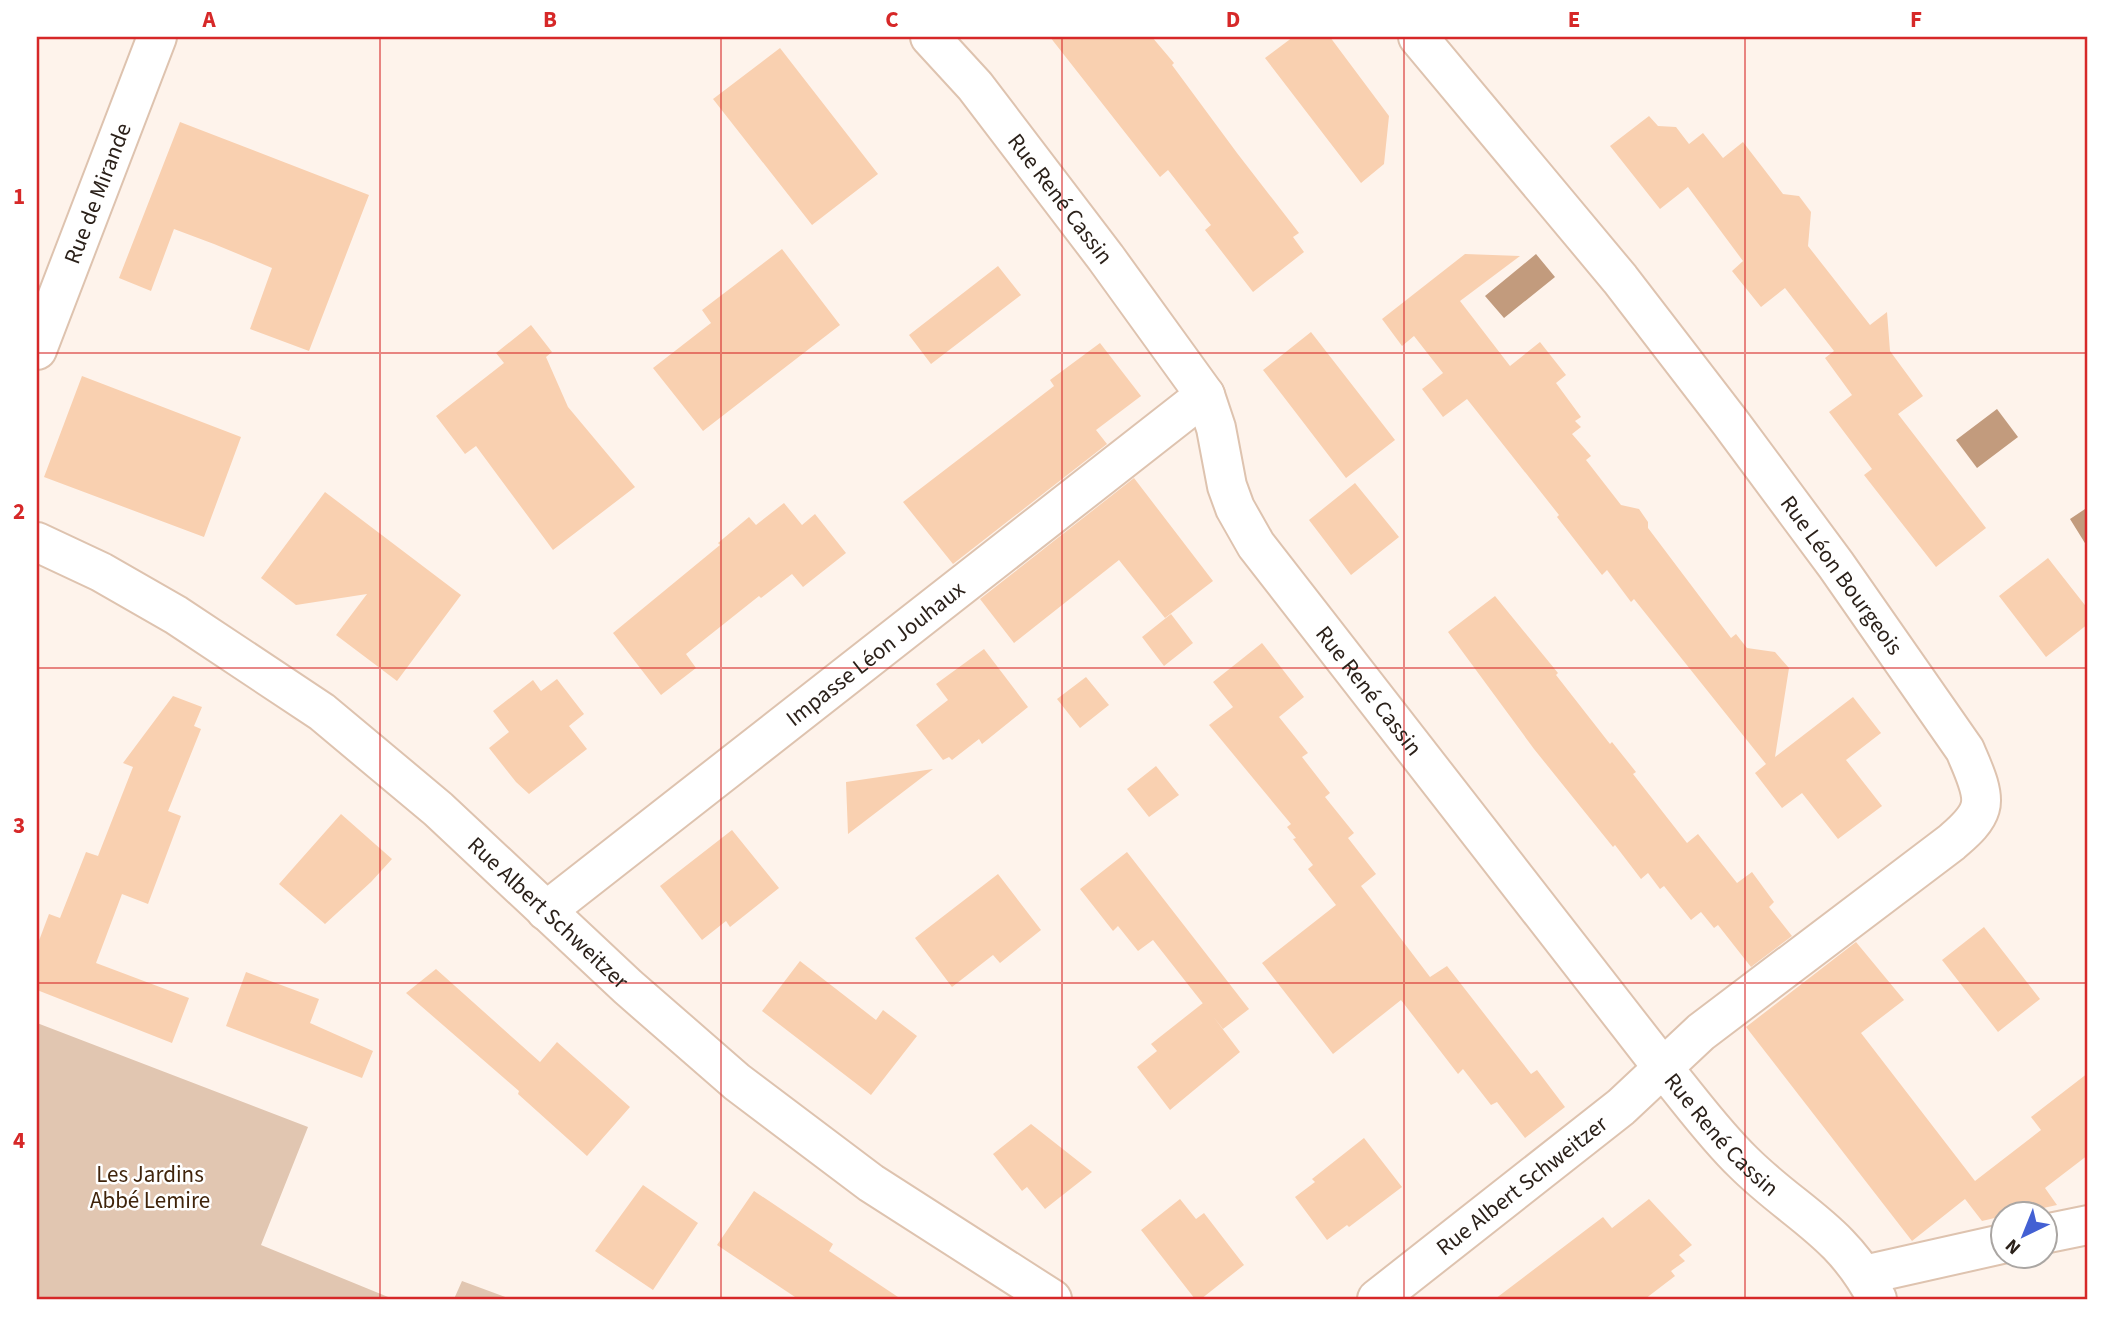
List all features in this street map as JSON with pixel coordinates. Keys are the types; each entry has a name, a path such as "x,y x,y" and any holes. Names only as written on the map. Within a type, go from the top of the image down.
{"street":[{"name":"Rue de Mirande","path":"37,350 157,37"},
{"name":"Rue René Cassin","path":"930,37 983,97 1106,258 1205,395 1216,428 1227,486 1235,509 1256,545 1663,1068 1742,1161 1830,1234 1871,1287"},
{"name":"Rue Léon Bourgeois","path":"1418,37 1620,279 1730,422 1836,565 1950,728 1965,750 1977,778 1981,807 1968,827 1952,842 1701,1032 1663,1068"},
{"name":"Impasse Léon Jouhaux","path":"546,911 1205,395"},
{"name":"Rue Albert Schweitzer","path":"37,542 101,572 176,615 322,712 447,817 546,911 737,1082 871,1183 1052,1299"},
{"name":"Rue Albert Schweitzer","path":"1377,1299 1621,1107 1663,1068"},
{"path":"2058,1231 2088,1224"},
{"path":"1871,1287 1988,1249"}],"green space":[{"name":"Les Jardins Abbé Lemire","path":"37,1023 308,1127 261,1245 393,1299 37,1299"},
{"path":"462,1281 511,1299 454,1299"}],"shaded area":[{"path":"1536,254 1555,277 1504,318 1485,296"},
{"path":"1997,409 2018,437 1977,468 1956,440"},
{"path":"2088,507 2088,548 2070,519"}],"building":[{"path":"1050,37 1152,37 1299,233 1293,237 1304,252 1253,292 1205,230 1211,225 1168,170 1160,177"},
{"path":"1293,37 1330,37 1389,116 1384,164 1361,183 1265,58"},
{"path":"780,48 878,174 812,225 713,99"},
{"path":"1649,116 1658,126 1676,127 1689,144 1703,133 1723,158 1743,142 1783,194 1799,196 1811,212 1808,246 1870,325 1887,312 1890,351 1923,396 1898,414 1986,528 1936,567 1864,475 1872,469 1829,412 1852,395 1825,358 1834,351 1785,288 1761,307 1732,271 1743,261 1688,187 1660,209 1610,146"},
{"path":"180,122 369,195 309,351 250,329 272,268 214,244 174,229 151,291 119,278"},
{"path":"782,249 840,325 703,431 653,368 711,323 702,310"},
{"path":"1465,254 1520,256 1460,301 1510,366 1540,342 1566,375 1556,383 1581,417 1575,421 1581,427 1572,434 1591,456 1586,460 1621,505 1639,509 1648,522 1648,528 1731,638 1736,634 1747,648 1775,652 1789,668 1775,757 1853,697 1881,733 1846,760 1882,806 1838,839 1802,793 1782,808 1755,773 1766,764 1634,599 1631,602 1607,570 1602,575 1557,517 1559,515 1467,399 1443,417 1422,389 1443,373 1414,336 1402,346 1382,319"},
{"path":"998,266 1021,295 931,364 909,335"},
{"path":"531,325 552,352 546,357 568,407 635,487 553,550 476,446 465,454 436,416 504,363 496,353"},
{"path":"1311,332 1395,440 1346,478 1263,370"},
{"path":"1100,343 1141,396 1096,430 1107,444 953,564 903,502 1054,386 1050,380"},
{"path":"82,376 241,437 204,537 44,477"},
{"path":"1134,478 1213,581 1165,618 1119,560 1014,643 980,599"},
{"path":"1355,483 1399,537 1351,575 1309,520"},
{"path":"325,492 461,595 397,681 336,635 367,594 296,605 261,578"},
{"path":"784,503 802,525 815,514 846,553 803,587 792,574 761,598 759,596 686,654 696,668 661,695 613,633 720,545 718,543 749,517 756,525"},
{"path":"2048,558 2088,609 2088,624 2046,657 1999,596"},
{"path":"1495,596 1558,673 1556,675 1610,744 1612,742 1636,772 1633,774 1687,843 1698,834 1737,883 1752,872 1774,902 1769,907 1792,936 1751,967 1718,925 1714,928 1701,912 1691,920 1664,886 1660,889 1648,873 1641,879 1615,845 1613,847 1534,749 1448,632"},
{"path":"1171,614 1193,643 1164,666 1142,637"},
{"path":"1262,643 1304,697 1279,717 1308,753 1302,757 1330,793 1325,797 1354,833 1348,838 1376,874 1361,886 1430,977 1447,966 1531,1074 1537,1070 1565,1107 1525,1138 1497,1102 1491,1105 1463,1069 1458,1074 1401,1000 1333,1054 1262,963 1336,905 1308,869 1313,865 1293,839 1296,838 1287,827 1291,824 1209,725 1233,707 1213,682"},
{"path":"984,649 1028,707 982,744 979,739 952,760 949,757 943,760 916,725 948,700 936,684"},
{"path":"1086,677 1109,705 1080,728 1057,699"},
{"path":"557,679 584,714 569,726 587,749 529,794 489,748 509,732 493,711 533,680 541,691"},
{"path":"173,696 202,707 194,726 201,729 168,811 181,816 148,904 122,894 96,963 189,998 172,1043 37,990 37,946 49,914 60,918 86,852 98,856 133,767 123,763"},
{"path":"1156,766 1179,795 1149,817 1127,789"},
{"path":"933,769 848,834 846,782"},
{"path":"341,814 392,859 325,924 279,884"},
{"path":"732,830 779,888 730,927 726,921 702,940 660,886"},
{"path":"1127,852 1249,1009 1223,1029 1153,940 1138,951 1118,926 1113,931 1080,889"},
{"path":"998,874 1041,930 1000,963 993,955 952,987 915,938"},
{"path":"1984,927 2040,999 1998,1032 1942,960"},
{"path":"1856,942 1904,1000 1861,1033 1975,1181 2041,1130 2031,1117 2088,1073 2088,1155 2045,1188 2053,1200 1988,1200 1988,1220 1982,1221 1965,1199 1912,1241 1746,1027"},
{"path":"800,961 876,1020 883,1010 917,1036 871,1095 762,1011"},
{"path":"436,969 540,1062 557,1042 630,1107 587,1156 518,1094 519,1091 406,993"},
{"path":"246,972 319,999 310,1023 373,1051 362,1078 226,1026"},
{"path":"1203,1003 1240,1052 1170,1110 1137,1067 1157,1051 1151,1044"},
{"path":"1031,1124 1092,1172 1045,1209 1027,1187 1022,1191 993,1154"},
{"path":"1364,1138 1402,1187 1327,1240 1295,1197 1315,1182 1312,1179"},
{"path":"643,1185 698,1223 653,1290 595,1251"},
{"path":"754,1191 833,1244 829,1251 901,1299 798,1299 717,1245"},
{"path":"1180,1199 1196,1219 1204,1213 1244,1265 1201,1299 1195,1299 1141,1230"},
{"path":"1649,1199 1692,1245 1679,1255 1685,1261 1671,1271 1675,1276 1645,1299 1495,1299 1603,1217 1612,1228"}]}
